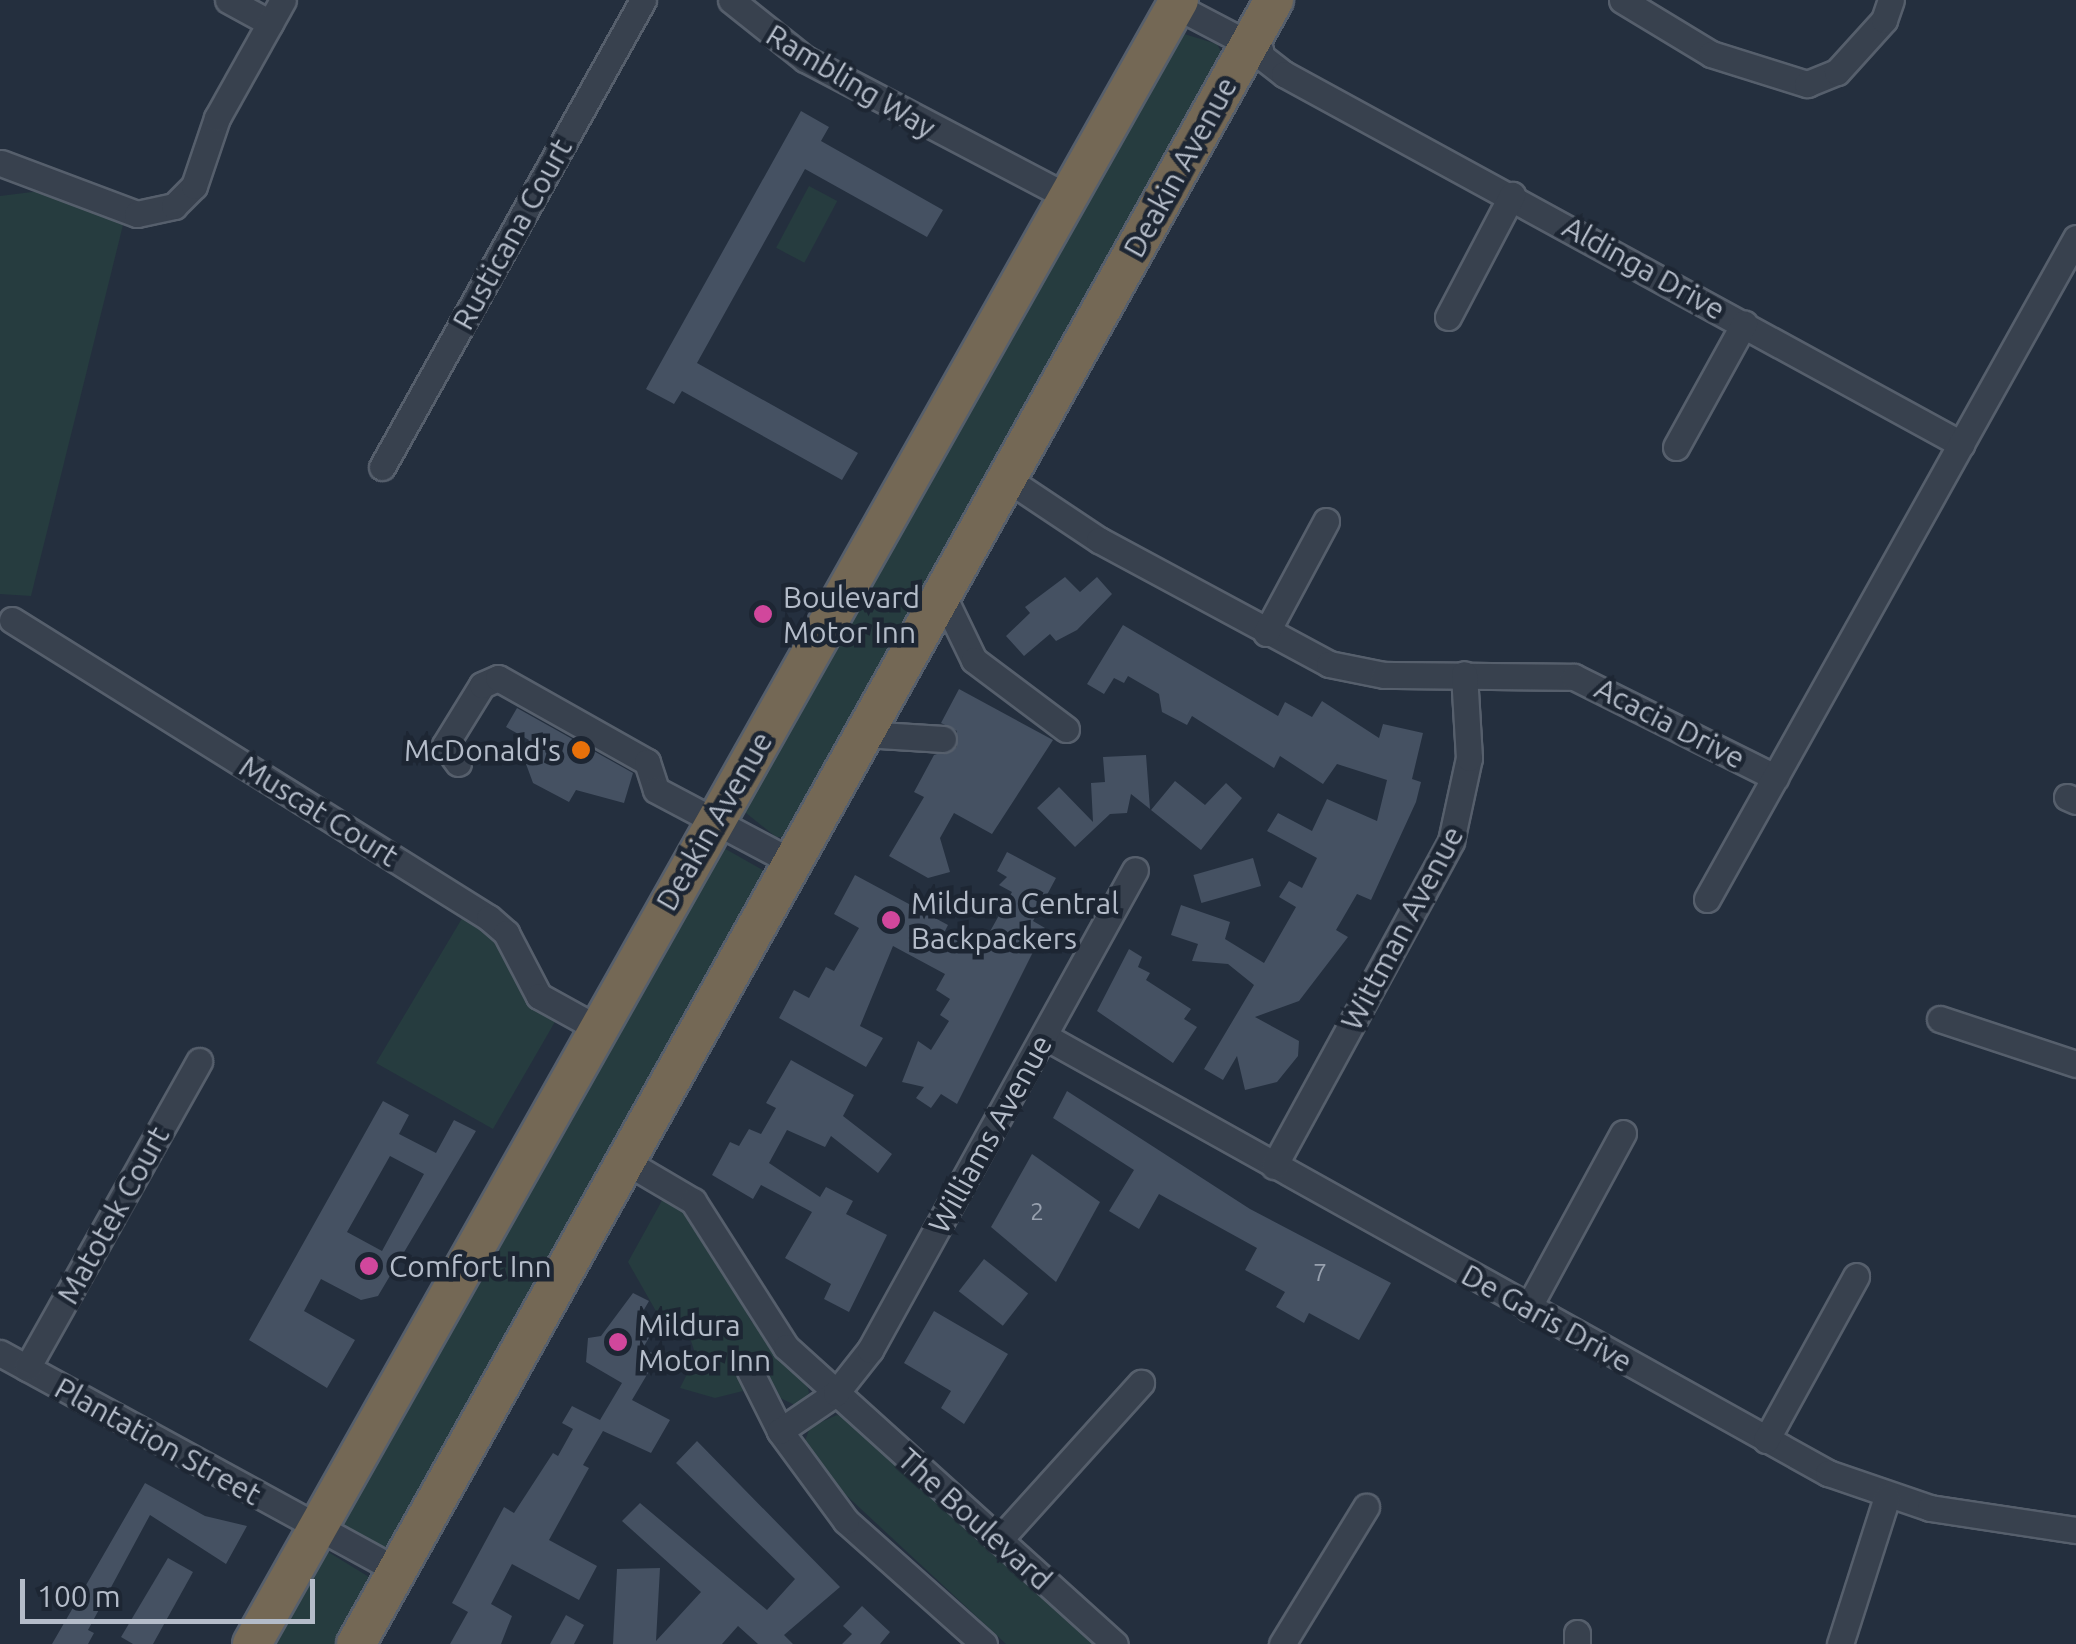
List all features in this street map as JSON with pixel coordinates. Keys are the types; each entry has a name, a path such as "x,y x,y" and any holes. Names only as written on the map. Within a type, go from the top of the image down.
{"highway":[{"name":"Deakin Avenue","path":"356,1644 1274,0"},
{"name":"Deakin Avenue","path":"252,1644 1177,3"}],"street":[{"path":"228,0 270,23"},
{"path":"2,163 138,214 162,212 194,186 217,118 283,0"},
{"name":"Rusticana Court","path":"382,467 643,0"},
{"name":"Rambling Way","path":"731,0 784,47 1064,204"},
{"path":"1622,0 1711,54 1770,77 1807,84 1837,72 1884,20 1892,0"},
{"name":"Aldinga Drive","path":"1177,3 1328,92 1961,444"},
{"path":"1448,317 1512,195"},
{"name":"Acacia Drive","path":"1001,487 1266,634 1356,671 1547,673 1602,685 1774,776 2076,238"},
{"path":"1676,447 1744,324"},
{"path":"1266,634 1326,521"},
{"path":"943,596 974,660 1066,729"},
{"name":"Muscat Court","path":"12,620 489,918 506,934 540,996 596,1028"},
{"name":"Wittman Avenue","path":"1274,1166 1451,841 1470,758 1464,674"},
{"path":"468,733 506,682"},
{"path":"458,763 448,741 482,686 506,682 647,762 656,790 792,862"},
{"path":"864,734 943,739"},
{"path":"1707,899 1774,776"},
{"name":"Williams Avenue","path":"836,1393 870,1350 1135,870"},
{"path":"1940,1019 2076,1064"},
{"name":"De Garis Drive","path":"1044,1036 1766,1440 1887,1496 2076,1530"},
{"name":"Matotek Court","path":"27,1368 199,1062"},
{"path":"1528,1308 1622,1133"},
{"name":"The Boulevard","path":"625,1161 694,1201 767,1324 836,1393 1115,1644"},
{"path":"1766,1440 1856,1276"},
{"name":"Plantation Street","path":"0,1353 397,1570"},
{"path":"750,1371 780,1431 846,1520 984,1644"},
{"path":"999,1540 1141,1383"},
{"path":"780,1431 836,1393"},
{"path":"1840,1644 1887,1496"},
{"path":"1282,1644 1366,1507"}],"green space":[{"path":"1181,33 1217,44 1224,57 786,837 776,837 741,809"},
{"path":"809,186 837,201 804,263 776,248"},
{"path":"40,191 124,221 31,596 0,594 0,196"},
{"path":"722,847 766,872 391,1547 383,1547 341,1524"},
{"path":"464,915 491,932 523,996 556,1020 493,1129 376,1063"},
{"path":"665,1195 694,1219 751,1321 806,1380 809,1393 797,1406 780,1398 762,1364 738,1372 743,1391 715,1398 680,1388 696,1356 691,1341 661,1320 628,1262"},
{"path":"837,1415 850,1419 1098,1644 1006,1644 833,1483 805,1441 810,1427"},
{"path":"325,1550 374,1580 340,1644 267,1644"}],"building":[{"path":"801,111 829,127 821,141 943,210 927,237 805,169 697,363 858,453 842,480 682,391 674,404 646,389"},
{"path":"1065,577 1080,592 1097,577 1112,594 1077,630 1056,641 1050,634 1024,656 1006,636 1030,613 1025,607"},
{"path":"1123,625 1278,716 1285,702 1312,717 1322,701 1379,738 1383,724 1423,733 1412,779 1421,782 1416,802 1371,900 1357,894 1336,930 1348,937 1299,1001 1255,1017 1299,1041 1298,1056 1277,1082 1245,1090 1237,1056 1223,1080 1204,1069 1254,985 1228,964 1192,961 1198,944 1171,935 1181,905 1230,922 1225,939 1264,963 1296,907 1279,897 1289,881 1302,888 1317,858 1267,831 1278,813 1312,831 1327,799 1377,821 1387,780 1337,764 1323,784 1280,756 1274,768 1192,716 1187,725 1162,712 1159,694 1128,676 1124,683 1114,678 1104,694 1087,684"},
{"path":"959,689 1053,740 992,834 954,813 940,838 950,872 928,878 889,856 924,797 914,792 934,755 957,747 957,731 941,723"},
{"name":"McDonald's","path":"517,708 633,773 624,803 576,790 569,802 533,783 522,753 529,740 506,727"},
{"path":"1146,755 1150,809 1131,794 1127,813 1110,814 1075,847 1037,808 1059,787 1093,822 1091,783 1105,782 1103,757"},
{"path":"1175,781 1205,805 1226,783 1242,798 1201,850 1151,810"},
{"path":"1007,852 1056,878 1033,921 1045,928 957,1104 941,1094 931,1108 916,1098 924,1087 902,1082 918,1041 931,1050 949,1021 940,1015 950,999 936,990 945,974 893,946 860,1026 883,1038 866,1067 779,1018 794,990 809,998 826,967 834,971 859,928 834,914 855,875 948,925 944,933 978,953 1012,892 999,885 1007,877 997,871"},
{"path":"1253,858 1261,886 1201,903 1193,875"},
{"path":"1129,949 1142,957 1138,967 1150,973 1146,980 1191,1009 1184,1019 1197,1027 1173,1063 1097,1011"},
{"path":"791,1060 854,1095 843,1116 892,1154 878,1173 831,1136 825,1147 787,1130 769,1163 820,1197 826,1187 853,1201 846,1214 887,1235 849,1312 824,1299 831,1284 785,1258 812,1212 761,1185 753,1199 712,1175 730,1142 739,1146 749,1129 761,1134 776,1108 766,1103"},
{"path":"1067,1091 1250,1209 1391,1283 1359,1340 1309,1313 1304,1323 1276,1307 1285,1292 1245,1270 1257,1248 1159,1194 1139,1229 1109,1211 1134,1170 1053,1118"},
{"path":"383,1101 409,1115 399,1134 436,1153 454,1120 476,1131 378,1296 361,1300 321,1279 304,1311 355,1340 327,1388 249,1340","holes":["390,1156 424,1174 382,1251 347,1232"]},
{"path":"1032,1154 1100,1202 1056,1282 991,1227"},
{"path":"984,1259 1028,1293 1003,1326 959,1291"},
{"path":"633,1293 649,1301 638,1320 654,1329 643,1348 658,1356 632,1400 670,1420 651,1453 603,1431 583,1465 589,1468 549,1540 597,1566 579,1600 512,1564 491,1604 512,1616 501,1644 450,1644 468,1612 452,1603 504,1507 514,1513 553,1453 558,1456 573,1429 562,1423 572,1406 600,1420 622,1383 586,1362 588,1338 601,1336"},
{"path":"934,1311 1008,1354 964,1424 941,1408 951,1391 904,1363"},
{"path":"697,1441 840,1587 784,1635 793,1644 758,1644 738,1626 722,1644 613,1644 617,1569 660,1568 656,1641 701,1592 622,1521 640,1503 767,1610 795,1579 676,1463"},
{"path":"145,1483 205,1516 247,1526 226,1564 150,1515 88,1630 94,1633 88,1644 52,1644"},
{"path":"168,1558 193,1572 153,1644 133,1644 121,1637"},
{"path":"862,1606 890,1632 880,1644 842,1644 852,1634 843,1626"},
{"path":"566,1615 584,1625 574,1644 550,1644"}],"place":[{"name":"Boulevard Motor Inn","path":"763,614"},
{"name":"McDonald's","path":"581,750"},
{"name":"Mildura Central Backpackers","path":"891,920"},
{"name":"Comfort Inn","path":"369,1266"},
{"name":"Mildura Motor Inn","path":"618,1342"}]}
